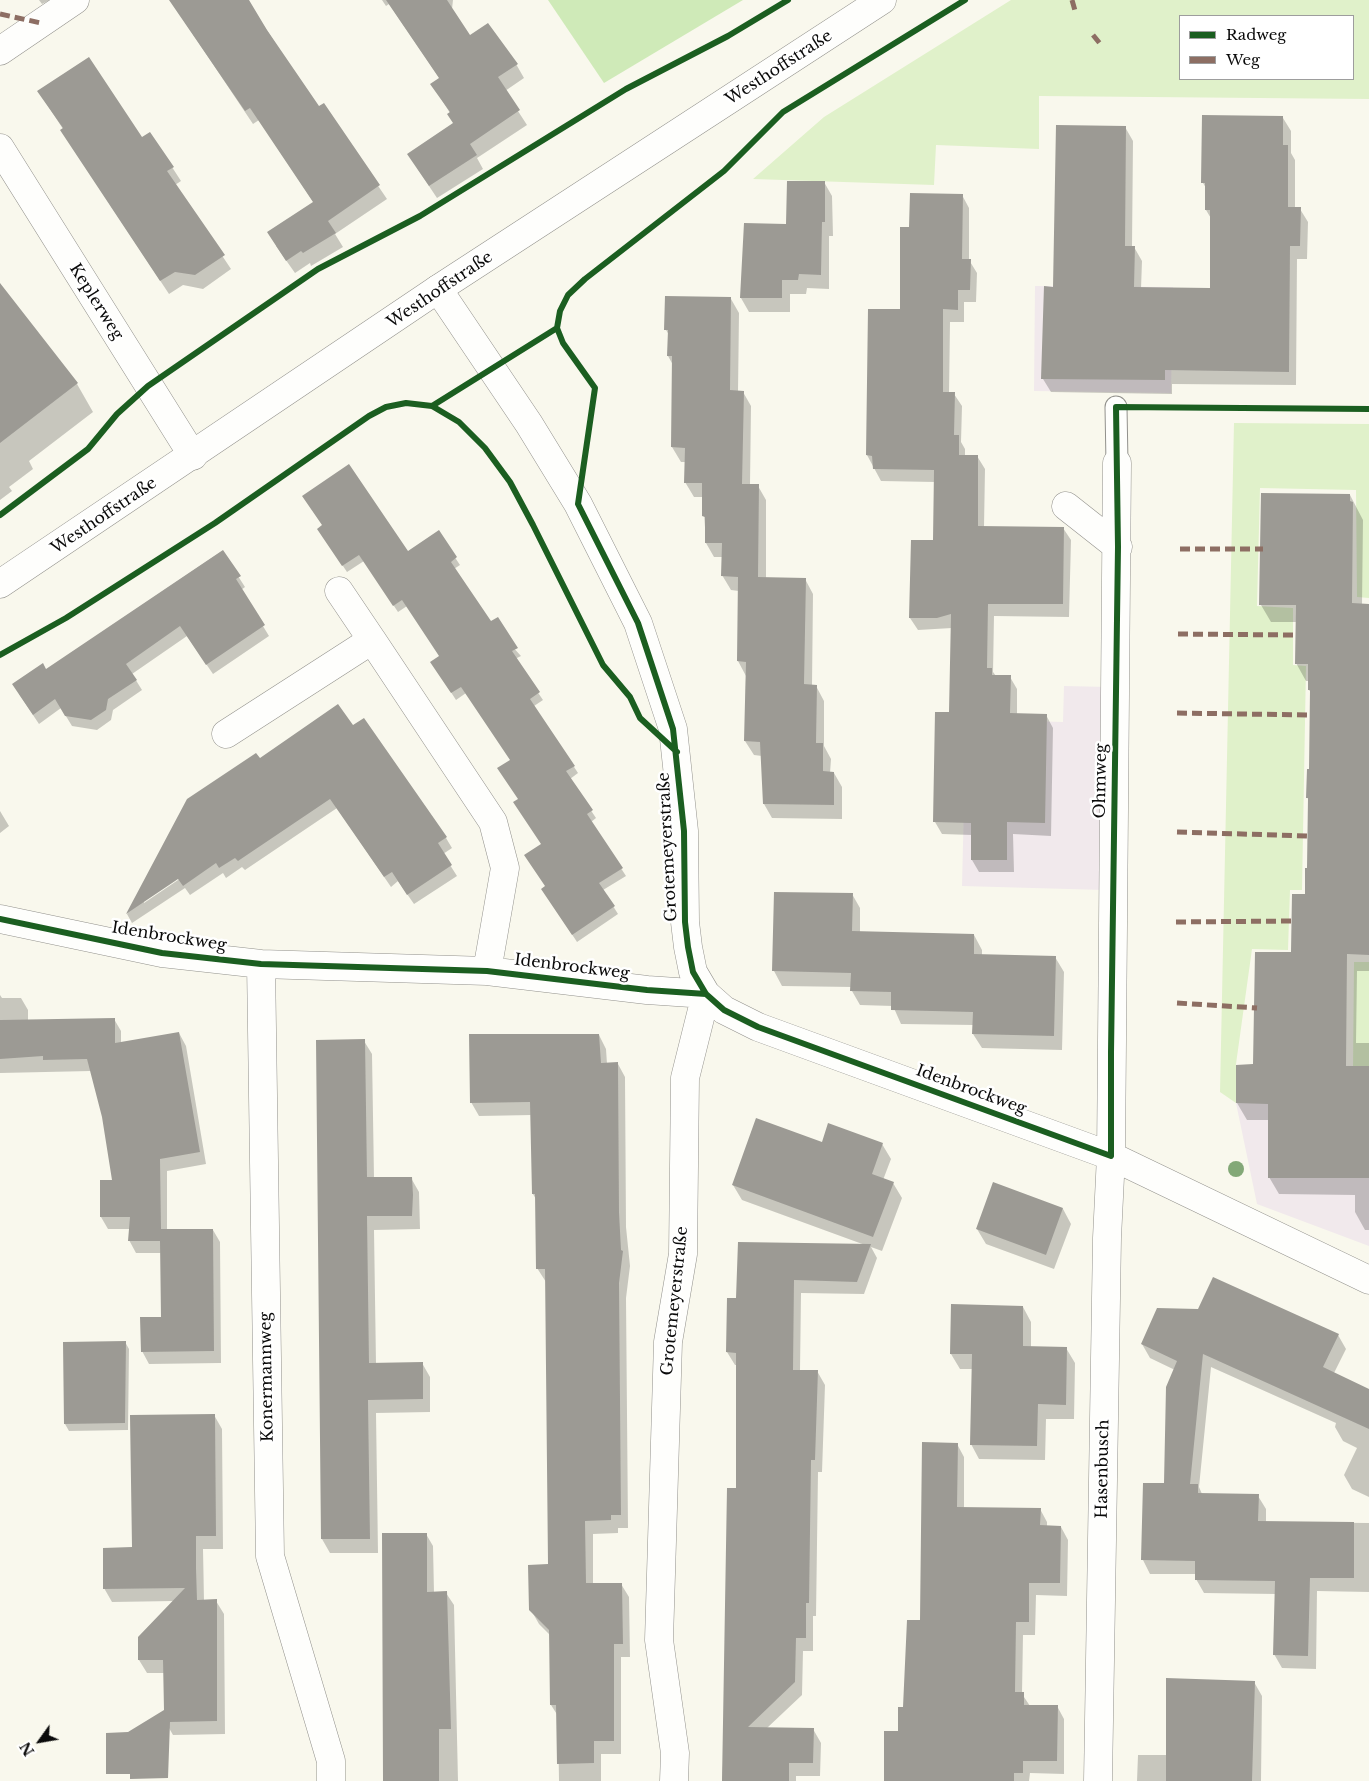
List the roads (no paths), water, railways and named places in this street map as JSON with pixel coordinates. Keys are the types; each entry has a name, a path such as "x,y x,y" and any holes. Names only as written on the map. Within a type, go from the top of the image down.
{"street":[{"path":"0,51 75,0"},
{"name":"Westhoffstraße","path":"0,584 193,456 438,289 882,0"},
{"name":"Keplerweg","path":"0,148 193,456"},
{"name":"Grotemeyerstraße","path":"438,289 529,424 578,504 638,623 673,729 684,831 685,922 688,947 693,972 706,994 685,1078 683,1254 668,1342 659,1640 675,1753 674,1781"},
{"name":"Ohmweg","path":"1111,1156 1118,547 1117,463"},
{"path":"1066,506 1118,547"},
{"path":"339,592 493,822 505,868 487,970"},
{"path":"226,734 372,640"},
{"name":"Idenbrockweg","path":"0,919 162,953 260,964 487,970 646,990 706,994 724,1010 758,1028 1111,1156 1369,1280"},
{"name":"Konermannweg","path":"260,964 270,1556 331,1761 331,1781"},
{"name":"Hasenbusch","path":"1098,1781 1111,1156"}],"lane":[{"name":"Ohmweg","path":"1116,407 1117,463"}]}
